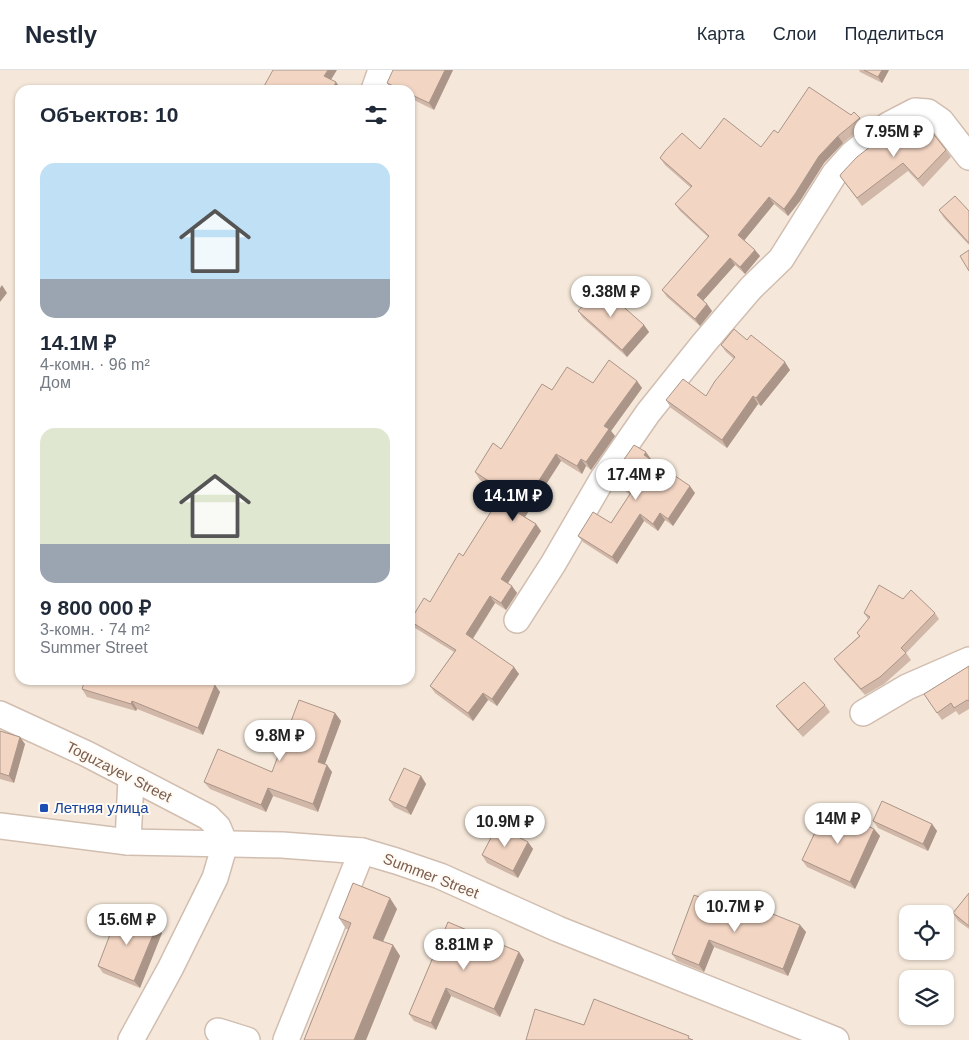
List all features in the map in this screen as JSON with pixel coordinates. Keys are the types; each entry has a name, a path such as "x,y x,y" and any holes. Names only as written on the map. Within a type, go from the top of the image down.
{"street":[{"path":"376,85 381,70"},
{"path":"517,620 553,564 603,478 648,413 751,288 781,259 835,173 852,154 888,125 915,111 928,112 941,121 969,157"},
{"path":"863,713 907,687 969,660"},
{"name":"Toguzayev Street","path":"0,714 87,754 208,817 218,827 225,844"},
{"path":"128,842 131,778"},
{"name":"Summer Street","path":"0,826 128,842 282,845 362,851 396,860 440,876 558,929 836,1040"},
{"path":"131,1040 174,961 215,878 225,844"},
{"path":"286,1040 362,851"},
{"path":"218,1031 247,1040"}],"shaded area":[{"path":"0,70 969,70 969,1040 0,1040"}],"building":[{"path":"273,70 328,70 324,76 336,82 334,85 265,85"},
{"path":"393,70 445,70 429,103 415,96 415,85 391,85 387,83"},
{"path":"864,70 882,70 878,77"},
{"path":"809,87 851,115 854,112 860,118 838,136 819,156 784,209 769,197 738,235 755,250 740,267 730,258 697,295 707,304 695,319 662,290 709,236 675,204 692,186 660,158 682,133 700,149 724,118 761,147 774,130 778,133"},
{"path":"915,118 935,136 946,150 918,179 903,163 857,198 840,176 841,174 857,157 880,139 887,148"},
{"path":"955,196 969,211 969,243 939,210"},
{"path":"969,250 969,271 960,256"},
{"path":"600,286 644,325 622,350 578,311"},
{"path":"734,329 747,340 751,335 785,362 756,398 753,396 722,440 666,400 683,379 706,396 715,381 735,357 721,345"},
{"path":"609,360 637,381 604,426 609,429 586,462 581,459 577,466 556,454 518,513 536,524 501,579 512,586 501,603 490,596 466,634 514,667 492,699 483,693 468,713 430,686 456,650 415,624 415,613 424,598 430,602 459,553 463,556 504,491 475,472 493,443 501,449 542,384 552,390 567,367 593,383"},
{"path":"634,445 646,452 644,455 690,486 668,519 660,513 653,524 640,514 612,557 578,536 593,512 611,523 632,491 611,478"},
{"path":"879,585 903,599 911,590 935,613 901,648 906,653 880,677 861,689 834,659 860,636 857,633 870,617 864,613"},
{"path":"969,666 969,701 967,700 954,708 951,703 937,713 924,694"},
{"path":"804,682 825,705 798,730 776,706"},
{"path":"83,685 215,685 198,728 132,701 131,704 82,689"},
{"path":"299,700 335,713 318,762 327,765 313,804 268,788 261,805 204,782 218,749 272,772"},
{"path":"0,731 20,737 9,776 0,773"},
{"path":"404,768 421,776 406,808 389,800"},
{"path":"882,801 932,824 923,844 873,821"},
{"path":"827,807 874,829 850,882 802,860"},
{"path":"497,826 528,842 513,871 482,855"},
{"path":"353,883 390,898 373,938 393,945 354,1040 304,1040 351,923 339,918"},
{"path":"969,893 969,926 954,912"},
{"path":"694,895 745,914 748,904 800,925 783,969 709,940 699,965 672,954"},
{"path":"119,911 157,925 134,981 98,966"},
{"path":"448,922 519,952 494,1009 446,988 431,1023 409,1014"},
{"path":"594,999 689,1036 688,1038 693,1040 526,1040 535,1009 584,1025"}],"place":[{"name":"Летняя улица","path":"44,808"}]}
